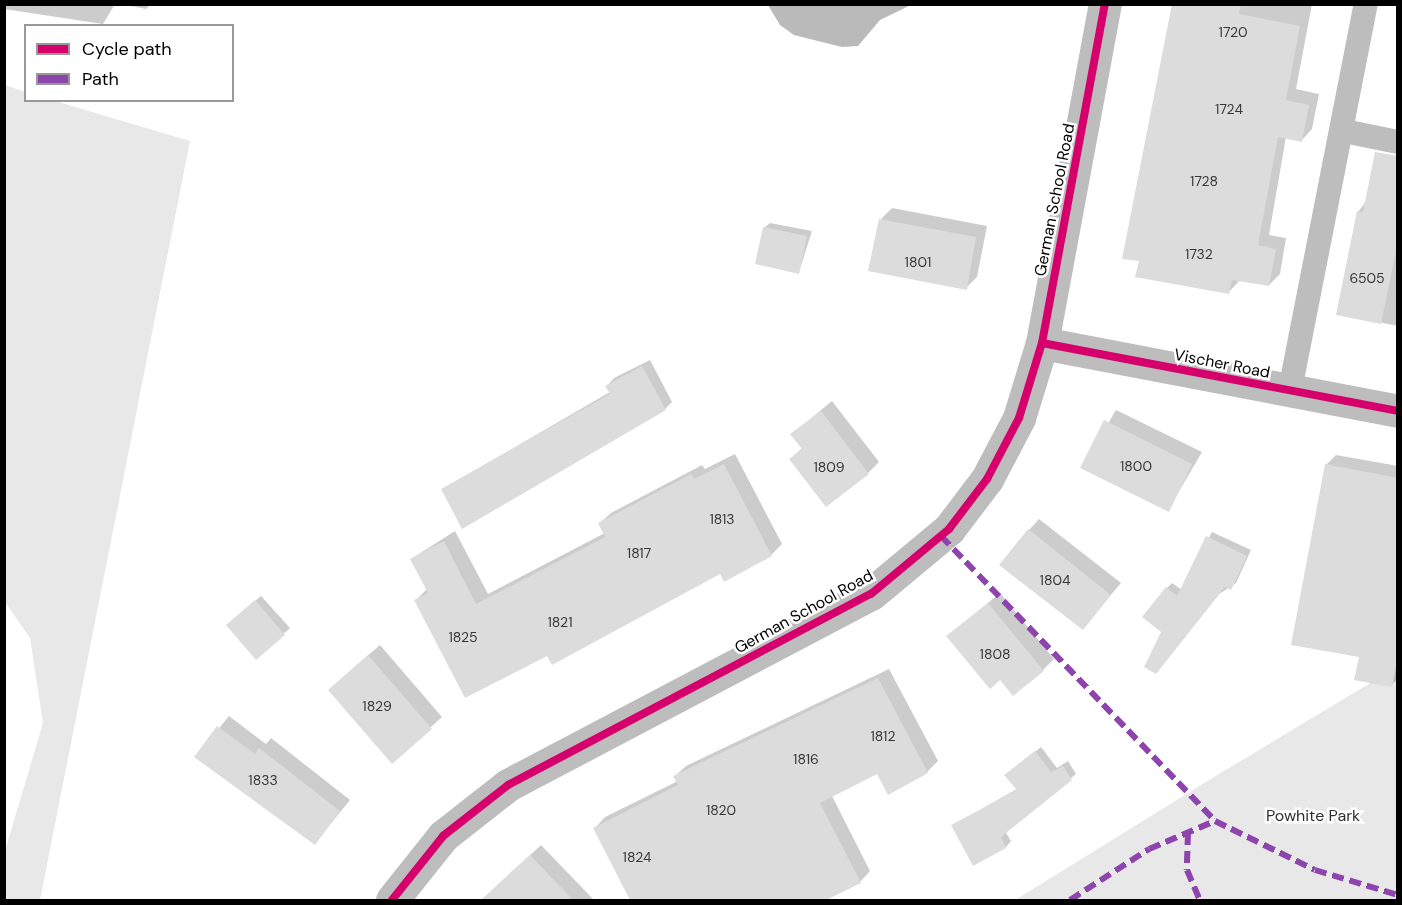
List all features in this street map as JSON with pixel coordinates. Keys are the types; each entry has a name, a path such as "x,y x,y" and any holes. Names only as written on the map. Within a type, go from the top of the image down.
{"street":[{"name":"German School Road","path":"392,900 443,836 508,785 830,617 908,566 949,529 987,479 1019,418 1042,343 1105,4"},
{"name":"Vischer Road","path":"1042,343 1398,411"}],"lane":[{"path":"1290,390 1344,131 1366,4"},
{"path":"1344,131 1398,142"}],"green space":[{"path":"5,85 24,92 24,102 58,102 190,141 40,900 4,900 5,851 43,723 30,638 5,602"},
{"name":"Powhite Park","path":"1397,667 1397,900 1015,900 1214,777"}],"shaded area":[{"path":"768,5 911,5 880,20 858,46 842,47 794,35 780,25"}],"building":[{"path":"1172,4 1241,4 1239,14 1300,26 1286,100 1309,105 1302,142 1278,137 1258,245 1276,249 1269,286 1232,280 1229,294 1135,277 1139,261 1122,259"},
{"path":"1375,152 1398,156 1398,241 1381,324 1336,315 1357,211 1363,212"},
{"path":"879,219 976,237 967,290 868,271"},
{"path":"763,227 807,236 799,274 755,264"},
{"path":"642,366 666,410 462,529 441,489 610,394 605,386"},
{"path":"821,411 869,474 826,507 789,459 802,449 790,434"},
{"path":"1104,420 1192,464 1169,512 1080,468"},
{"path":"724,464 772,556 724,582 720,574 552,665 547,656 465,698 414,600 428,593 410,559 444,541 476,604 605,537 598,523 691,474 694,479"},
{"path":"1325,464 1398,478 1398,657 1392,687 1354,680 1359,657 1291,645"},
{"path":"1028,529 1111,595 1083,630 999,565"},
{"path":"1206,536 1247,556 1231,590 1225,587 1156,674 1144,667 1161,632 1142,617 1166,587 1177,596"},
{"path":"255,600 285,635 256,660 226,625"},
{"path":"988,603 1044,671 1013,696 1000,680 990,689 946,636"},
{"path":"368,655 432,729 392,764 328,690"},
{"path":"878,678 928,773 888,795 877,774 820,803 861,883 826,900 630,900 593,828 678,785 673,776"},
{"path":"217,726 255,754 259,748 340,811 315,845 194,757"},
{"path":"1035,751 1051,772 1063,766 1072,780 1001,837 1006,848 973,866 951,825 1017,790 1004,775"},
{"path":"530,855 573,900 481,900 511,872"}],"marked path":[{"path":"941,536 1215,821"},
{"path":"1070,900 1149,849 1215,821 1315,870 1398,895"},
{"path":"1188,833 1187,870 1200,900"}],"cycle path":[{"path":"392,900 443,836 508,785 871,594 949,529 987,479 1019,418 1042,343 1105,4"},
{"path":"1042,343 1398,411"}]}
